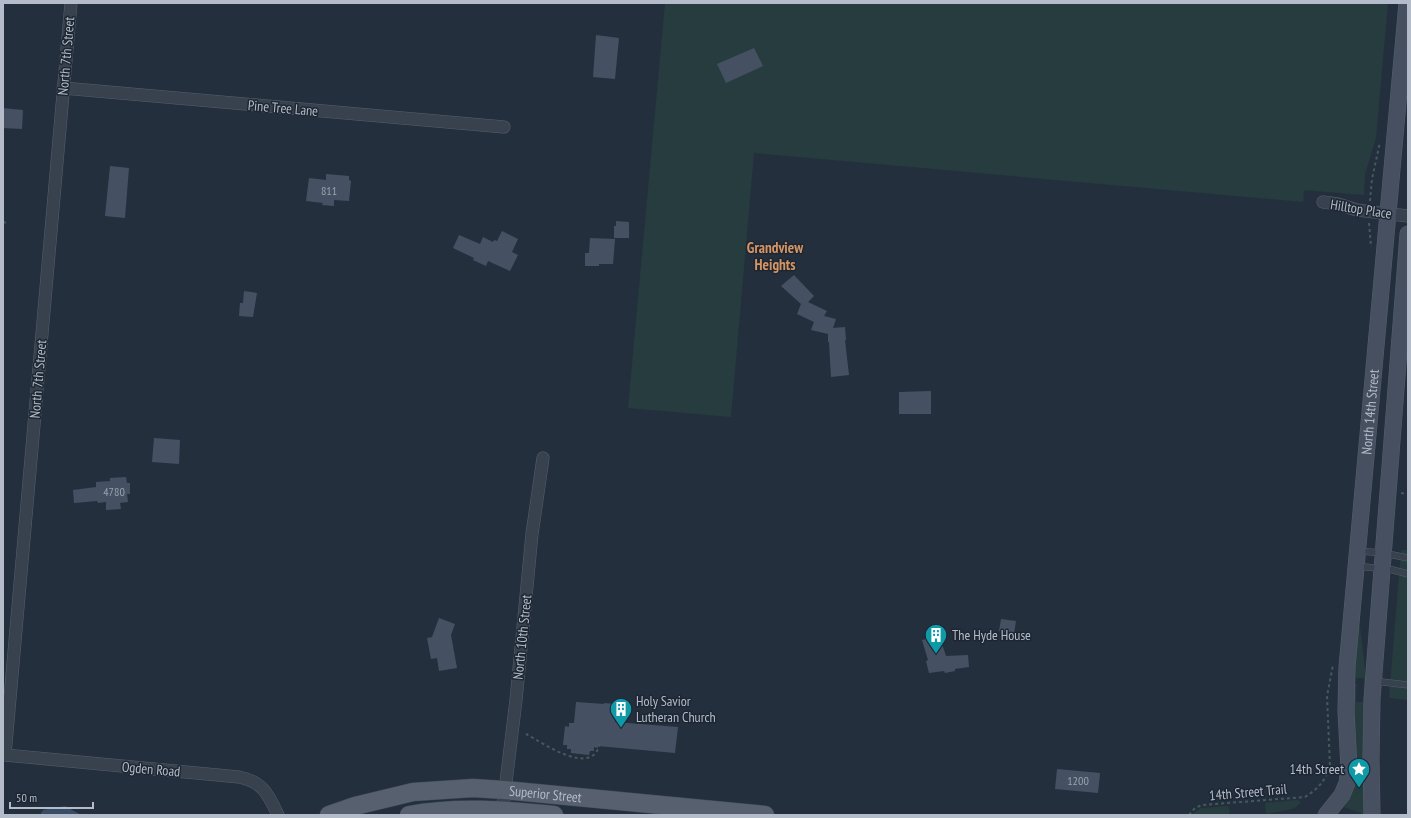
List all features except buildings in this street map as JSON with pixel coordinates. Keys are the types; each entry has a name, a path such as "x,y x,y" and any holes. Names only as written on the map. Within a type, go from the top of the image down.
{"main road":[{"name":"North 14th Street","path":"1326,815 1342,795 1347,783 1349,768 1346,678 1358,558 1398,215 1407,3"},
{"name":"North 14th Street","path":"1372,815 1372,699 1408,234"},
{"name":"Superior Street","path":"329,815 355,806 413,792 473,788 765,815"},
{"name":"Superior Street","path":"409,815 452,810 554,815"}],"street":[{"name":"North 7th Street","path":"5,756 71,3"},
{"name":"Pine Tree Lane","path":"63,88 504,127"},
{"name":"Hilltop Place","path":"1323,202 1338,204 1358,210 1398,215"},
{"name":"North 10th Street","path":"502,812 516,700 532,534 543,458"},
{"name":"Ogden Road","path":"5,756 249,779 263,788 269,796 278,815"}],"lane":[{"path":"1358,558 1382,561 1408,558"},
{"path":"1358,558 1382,561 1397,570 1408,574"},
{"path":"1374,681 1408,685"}],"path":[{"path":"3,222 7,223"},
{"path":"1399,493 1408,494"},
{"name":"14th Street Trail","path":"1189,815 1195,808 1202,806 1305,796 1316,790 1327,775 1330,767 1328,696 1330,680"},
{"path":"526,734 566,756 586,758 593,756 599,748 600,742"}],"green space":[{"path":"665,3 1388,3 1376,138 1365,174 1364,195 1304,190 1303,202 754,153 731,417 628,408"},
{"path":"1401,550 1408,550 1408,700 1389,698"},
{"path":"1359,626 1365,668 1366,697 1364,696 1364,678 1354,678"},
{"path":"1354,684 1357,684 1356,702 1365,702 1363,754 1366,812 1363,814 1344,807 1354,787 1357,770 1354,725"},
{"path":"1300,801 1300,803 1292,809 1266,814 1265,803"},
{"path":"1228,806 1230,812 1228,815 1191,815 1201,808"}],"water":[{"path":"65,806 81,815 40,815 43,810"}],"place":[{"name":"The Hyde House","path":"936,654"},
{"name":"Holy Savior Lutheran Church","path":"621,728"},
{"name":"14th Street","path":"1359,788"}],"district":[{"name":"Grandview Heights","path":"775,256"}]}
